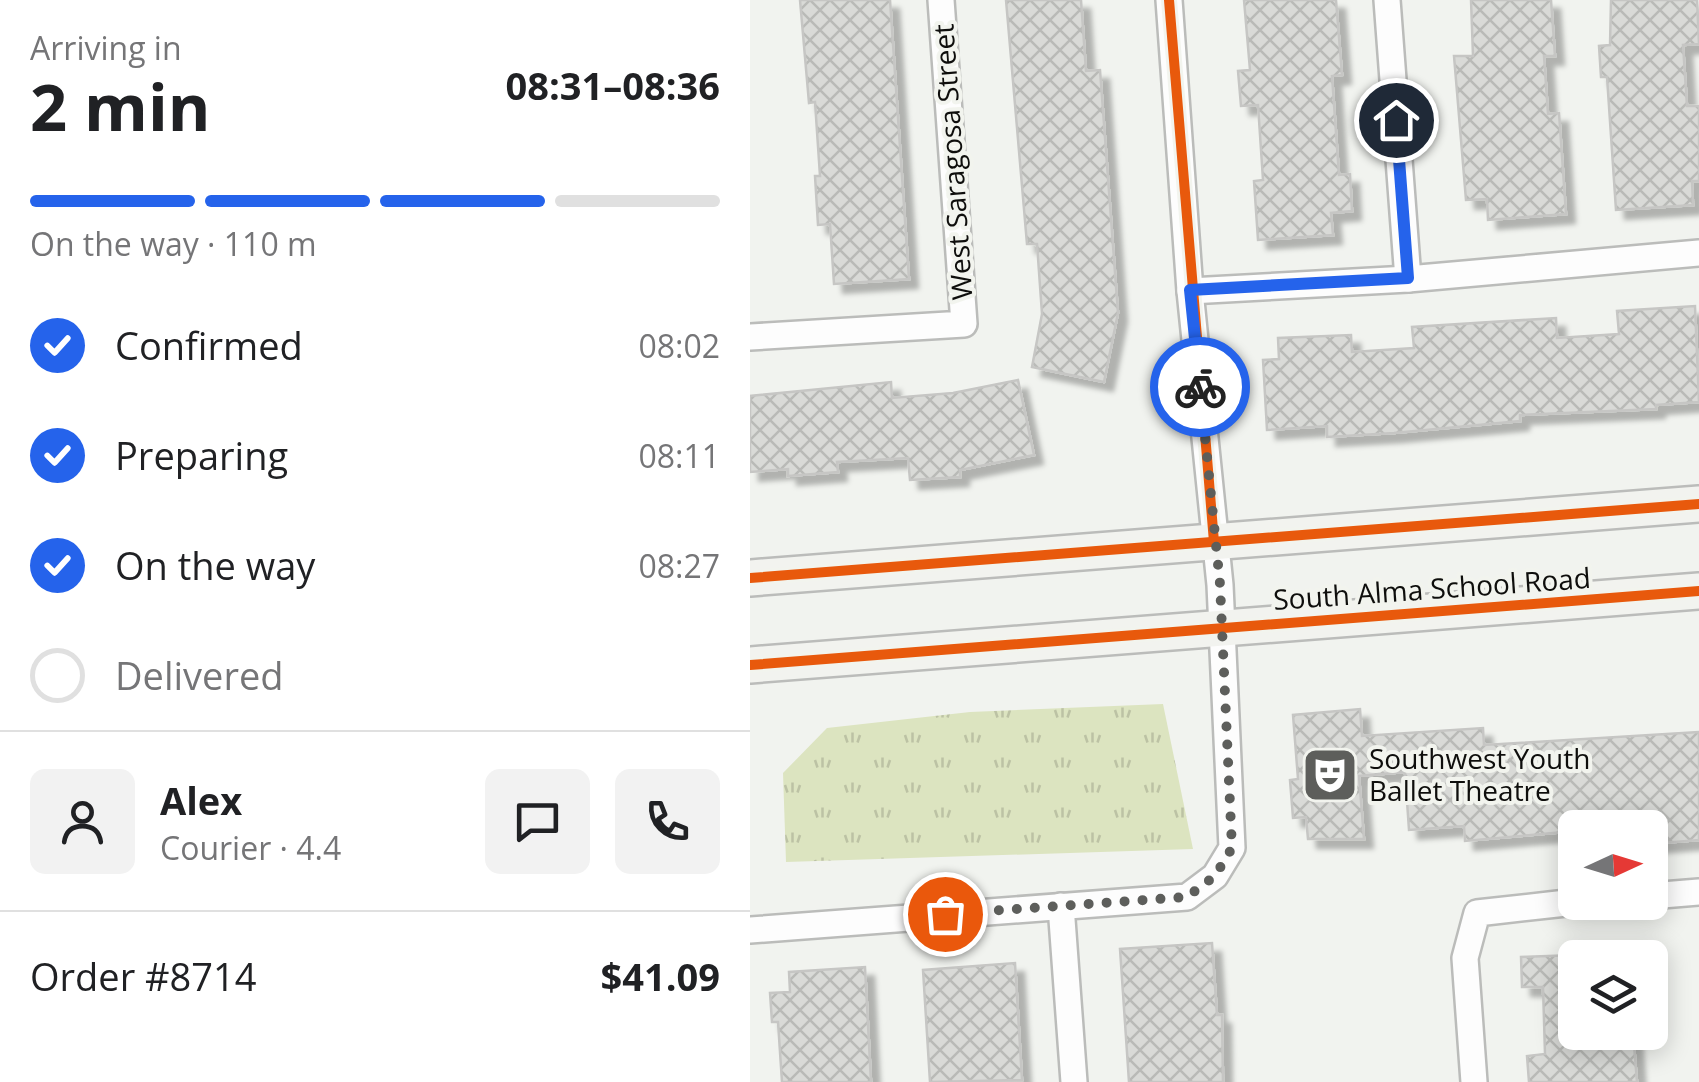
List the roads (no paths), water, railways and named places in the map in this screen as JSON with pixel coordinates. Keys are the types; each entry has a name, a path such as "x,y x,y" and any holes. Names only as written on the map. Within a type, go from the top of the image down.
{"main road":[{"path":"750,578 1699,504"},
{"name":"South Alma School Road","path":"750,666 1699,591"}],"street":[{"name":"West Saragosa Street","path":"750,337 964,324 941,0"},
{"path":"750,930 1187,897 1215,876 1232,848 1214,542 1190,290 1169,0"},
{"path":"1387,0 1408,278"},
{"path":"1190,290 1408,278 1699,253"},
{"path":"1668,895 1699,892"},
{"path":"1474,1082 1465,958 1476,913 1558,904"},
{"path":"1061,906 1074,1082"}],"place":[{"name":"Southwest Youth Ballet Theatre","path":"1330,775"}]}
